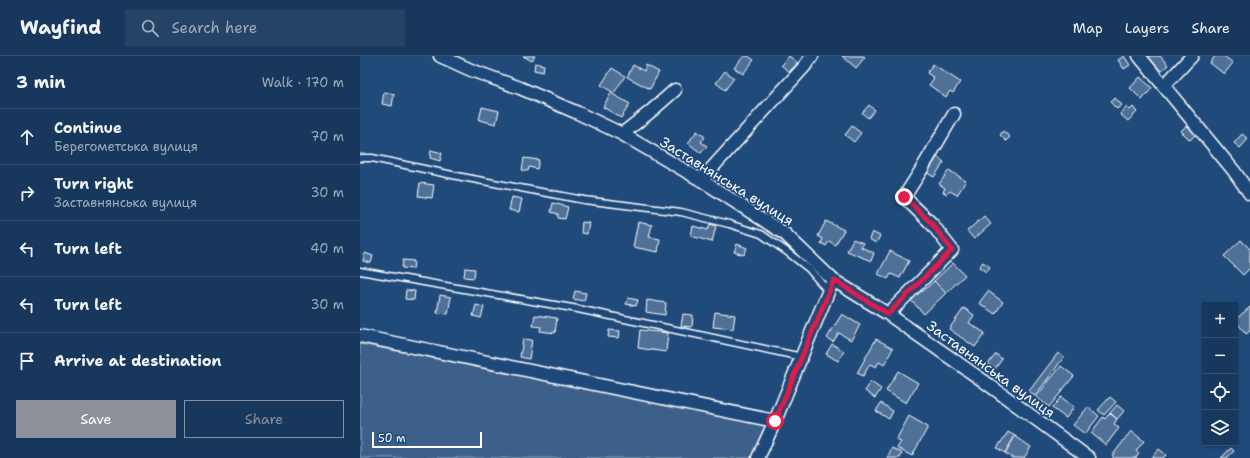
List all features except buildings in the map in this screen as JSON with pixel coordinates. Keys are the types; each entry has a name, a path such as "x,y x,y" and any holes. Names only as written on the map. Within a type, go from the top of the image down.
{"street":[{"name":"Заставнянська вулиця","path":"440,56 471,70 520,88 622,134 701,180 785,234 831,286 888,314 985,382 1089,458"},
{"path":"701,180 812,56"},
{"path":"1139,56 1234,171 1250,194"},
{"path":"1164,86 1192,56"},
{"path":"622,134 675,90"},
{"path":"888,314 952,250 932,224 904,197 954,114"},
{"path":"758,458 831,286"},
{"path":"360,336 775,421"}],"lane":[{"path":"360,158 372,158 462,178 584,200 681,212 729,224 760,234 786,251 831,286"},
{"path":"360,271 578,308 802,357"}],"shaded area":[{"path":"360,344 773,423 757,458 360,458"}],"route":[{"path":"775,421 828,291 834,280 888,314 952,250 932,224 904,197"}]}
